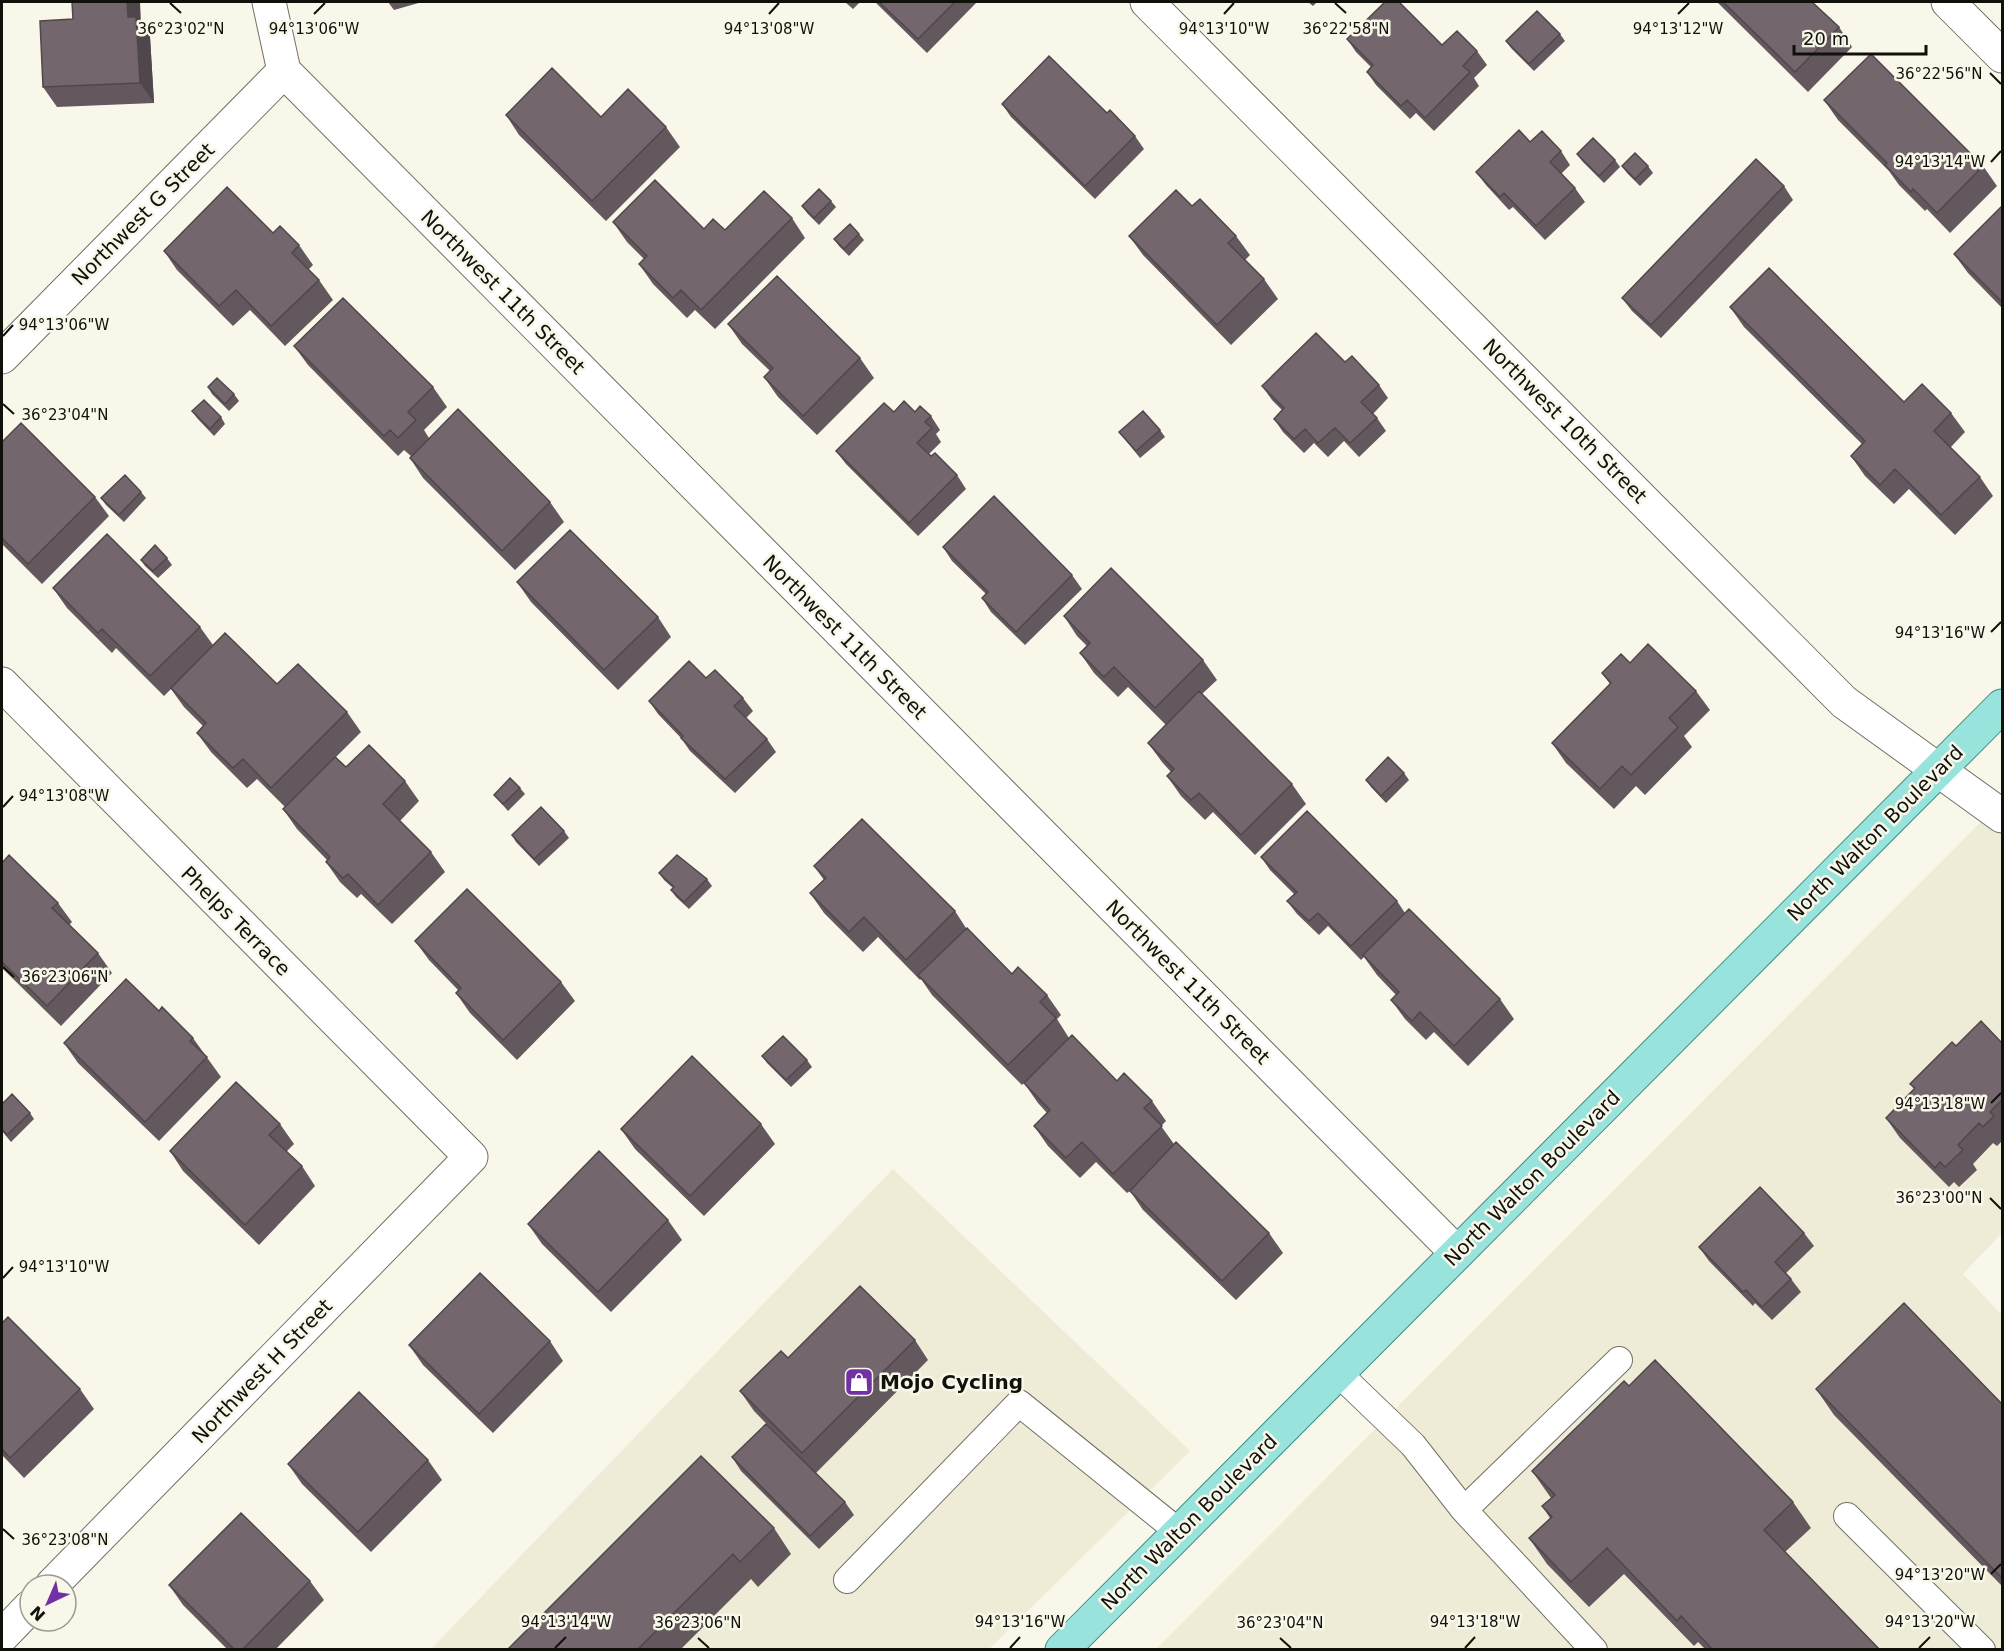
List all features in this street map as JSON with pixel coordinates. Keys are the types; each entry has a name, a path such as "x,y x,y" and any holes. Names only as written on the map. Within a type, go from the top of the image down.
{"main road":[{"name":"North Walton Boulevard","path":"1071,1646 1179,1532 2002,706"}],"street":[{"path":"269,2 284,71"},
{"name":"Northwest 10th Street","path":"1147,2 1844,702 2002,816"},
{"path":"1948,2 2002,56"},
{"name":"Northwest G Street","path":"2,357 284,71"},
{"name":"Northwest 11th Street","path":"284,71 1457,1253"},
{"name":"Phelps Terrace","path":"2,684 471,1157"},
{"name":"Northwest H Street","path":"64,1573 471,1157"}],"lane":[{"path":"1464,1510 1619,1360"},
{"path":"1338,1373 1413,1445 1464,1510 1594,1650"},
{"path":"847,1580 1018,1402 1179,1532"},
{"path":"1847,1516 1982,1650"}],"shaded area":[{"path":"2002,801 2002,1233 1963,1274 2002,1315 2002,1649 1155,1650"},
{"path":"893,1169 1190,1451 989,1649 430,1650"}],"building":[{"path":"72,2 127,2 128,17 136,17 140,83 43,87 40,21 73,19"},
{"path":"879,2 955,2 918,39"},
{"path":"1385,2 1399,2 1442,45 1457,31 1477,51 1463,66 1470,72 1425,118 1407,100 1401,106 1367,72 1373,65 1347,39"},
{"path":"1723,2 1812,2 1839,27 1795,72"},
{"path":"1537,11 1560,34 1529,64 1506,41"},
{"path":"1871,54 1983,166 1937,213 1913,189 1911,192 1885,165 1887,163 1824,100"},
{"path":"1049,56 1107,113 1110,110 1135,136 1085,186 1002,104"},
{"path":"552,68 601,117 628,89 666,127 592,201 506,115"},
{"path":"1519,130 1530,142 1542,131 1561,151 1550,162 1575,188 1536,226 1504,193 1500,197 1476,172"},
{"path":"1593,138 1615,160 1599,176 1577,154"},
{"path":"1635,153 1648,166 1635,179 1622,166"},
{"path":"1756,159 1784,186 1651,325 1622,298"},
{"path":"655,180 704,229 713,219 725,230 764,191 792,218 701,310 681,290 673,298 639,264 647,256 613,222"},
{"path":"227,187 273,233 280,226 299,245 292,253 319,280 271,326 236,290 219,306 164,251"},
{"path":"819,189 831,201 814,218 802,206"},
{"path":"1176,190 1192,206 1200,199 1236,236 1228,243 1264,279 1217,325 1129,236"},
{"path":"2002,206 2002,302 1954,254"},
{"path":"850,224 859,234 844,249 834,239"},
{"path":"1769,268 1904,402 1922,384 1951,413 1934,431 1980,477 1941,515 1895,469 1880,485 1851,456 1865,441 1730,307"},
{"path":"777,276 860,358 803,416 764,377 773,368 728,324"},
{"path":"343,298 433,387 408,412 416,420 398,438 390,430 384,436 294,346"},
{"path":"1316,333 1345,362 1352,356 1379,385 1361,402 1377,418 1350,443 1335,428 1318,443 1305,429 1294,439 1274,419 1284,408 1262,386"},
{"path":"217,378 234,394 225,404 208,387"},
{"path":"204,400 221,417 210,429 192,411"},
{"path":"904,401 915,412 920,406 931,416 925,422 932,428 917,443 931,456 935,453 957,475 909,523 836,451 884,403 894,412"},
{"path":"458,409 550,502 502,551 410,458"},
{"path":"1143,411 1160,430 1136,451 1119,432"},
{"path":"21,423 95,497 28,564 2,538 2,442"},
{"path":"125,475 141,492 119,515 101,498"},
{"path":"994,496 1072,575 1016,632 982,598 988,592 943,547"},
{"path":"570,530 658,617 604,670 517,582"},
{"path":"107,534 200,627 150,676 102,629 98,633 53,588"},
{"path":"155,545 167,558 153,571 141,560"},
{"path":"1111,568 1203,660 1155,708 1114,667 1104,677 1080,653 1090,643 1064,616"},
{"path":"225,633 277,684 298,664 347,712 271,788 243,759 233,768 197,733 206,723 171,688"},
{"path":"1648,644 1696,691 1669,718 1678,727 1631,775 1622,766 1600,789 1552,743 1611,683 1602,673 1621,654 1630,663"},
{"path":"689,661 706,678 715,670 743,698 734,706 767,739 725,779 681,738 683,736 649,701"},
{"path":"1199,691 1292,784 1241,835 1199,793 1191,800 1167,776 1174,769 1148,743"},
{"path":"369,745 405,781 383,804 431,852 378,905 348,874 343,878 326,862 330,857 283,809 335,757 346,767"},
{"path":"1388,757 1404,773 1381,796 1366,780"},
{"path":"510,778 520,788 503,804 494,795"},
{"path":"541,807 564,831 534,859 512,835"},
{"path":"1307,811 1397,901 1351,946 1318,913 1309,921 1287,901 1297,892 1261,857"},
{"path":"862,819 955,911 906,960 864,917 849,932 810,893 826,878 814,866"},
{"path":"9,855 58,903 52,908 98,953 47,1006 2,962 2,863"},
{"path":"677,855 707,879 684,902 671,890 674,887 659,873"},
{"path":"467,889 561,982 503,1040 456,993 461,988 415,941"},
{"path":"1409,909 1500,999 1454,1046 1420,1012 1412,1021 1391,1000 1399,992 1363,955"},
{"path":"967,928 1012,974 1018,967 1047,995 1040,1002 1056,1018 1008,1065 918,975"},
{"path":"126,979 159,1011 162,1007 193,1038 190,1041 207,1057 145,1122 64,1043"},
{"path":"1981,1021 2002,1043 2002,1100 1990,1112 1994,1116 1983,1127 1979,1123 1958,1145 1963,1150 1945,1167 1940,1162 1935,1168 1886,1118 1915,1088 1910,1084 1952,1042 1956,1046"},
{"path":"1072,1035 1117,1081 1124,1073 1152,1101 1144,1108 1162,1126 1113,1174 1082,1142 1066,1158 1034,1126 1050,1110 1024,1083"},
{"path":"783,1036 807,1060 786,1080 762,1056"},
{"path":"692,1056 761,1124 690,1196 621,1129"},
{"path":"236,1082 280,1124 269,1135 302,1166 245,1225 170,1151"},
{"path":"12,1094 30,1113 7,1135 2,1129 2,1104"},
{"path":"1176,1142 1269,1233 1222,1281 1130,1191"},
{"path":"599,1151 668,1220 598,1292 528,1224"},
{"path":"1760,1187 1804,1233 1775,1262 1791,1279 1762,1307 1746,1290 1743,1292 1699,1247"},
{"path":"480,1273 550,1341 479,1414 409,1345"},
{"path":"860,1286 915,1340 802,1453 740,1391 781,1351 788,1358"},
{"path":"1904,1303 2002,1404 2002,1578 1816,1389"},
{"path":"8,1317 80,1389 10,1458 2,1449 2,1323"},
{"path":"1655,1360 1793,1502 1764,1530 1880,1650 1713,1650 1681,1616 1677,1621 1607,1548 1571,1582 1529,1538 1552,1517 1542,1506 1555,1495 1532,1471 1624,1381 1629,1386"},
{"path":"359,1392 428,1460 358,1532 288,1464"},
{"path":"766,1424 845,1502 810,1536 732,1457"},
{"path":"701,1456 774,1528 740,1562 733,1554 637,1650 507,1650"},
{"path":"241,1513 310,1581 242,1650 235,1650 169,1585"}],"place":[{"name":"Mojo Cycling","path":"859,1382"}]}
